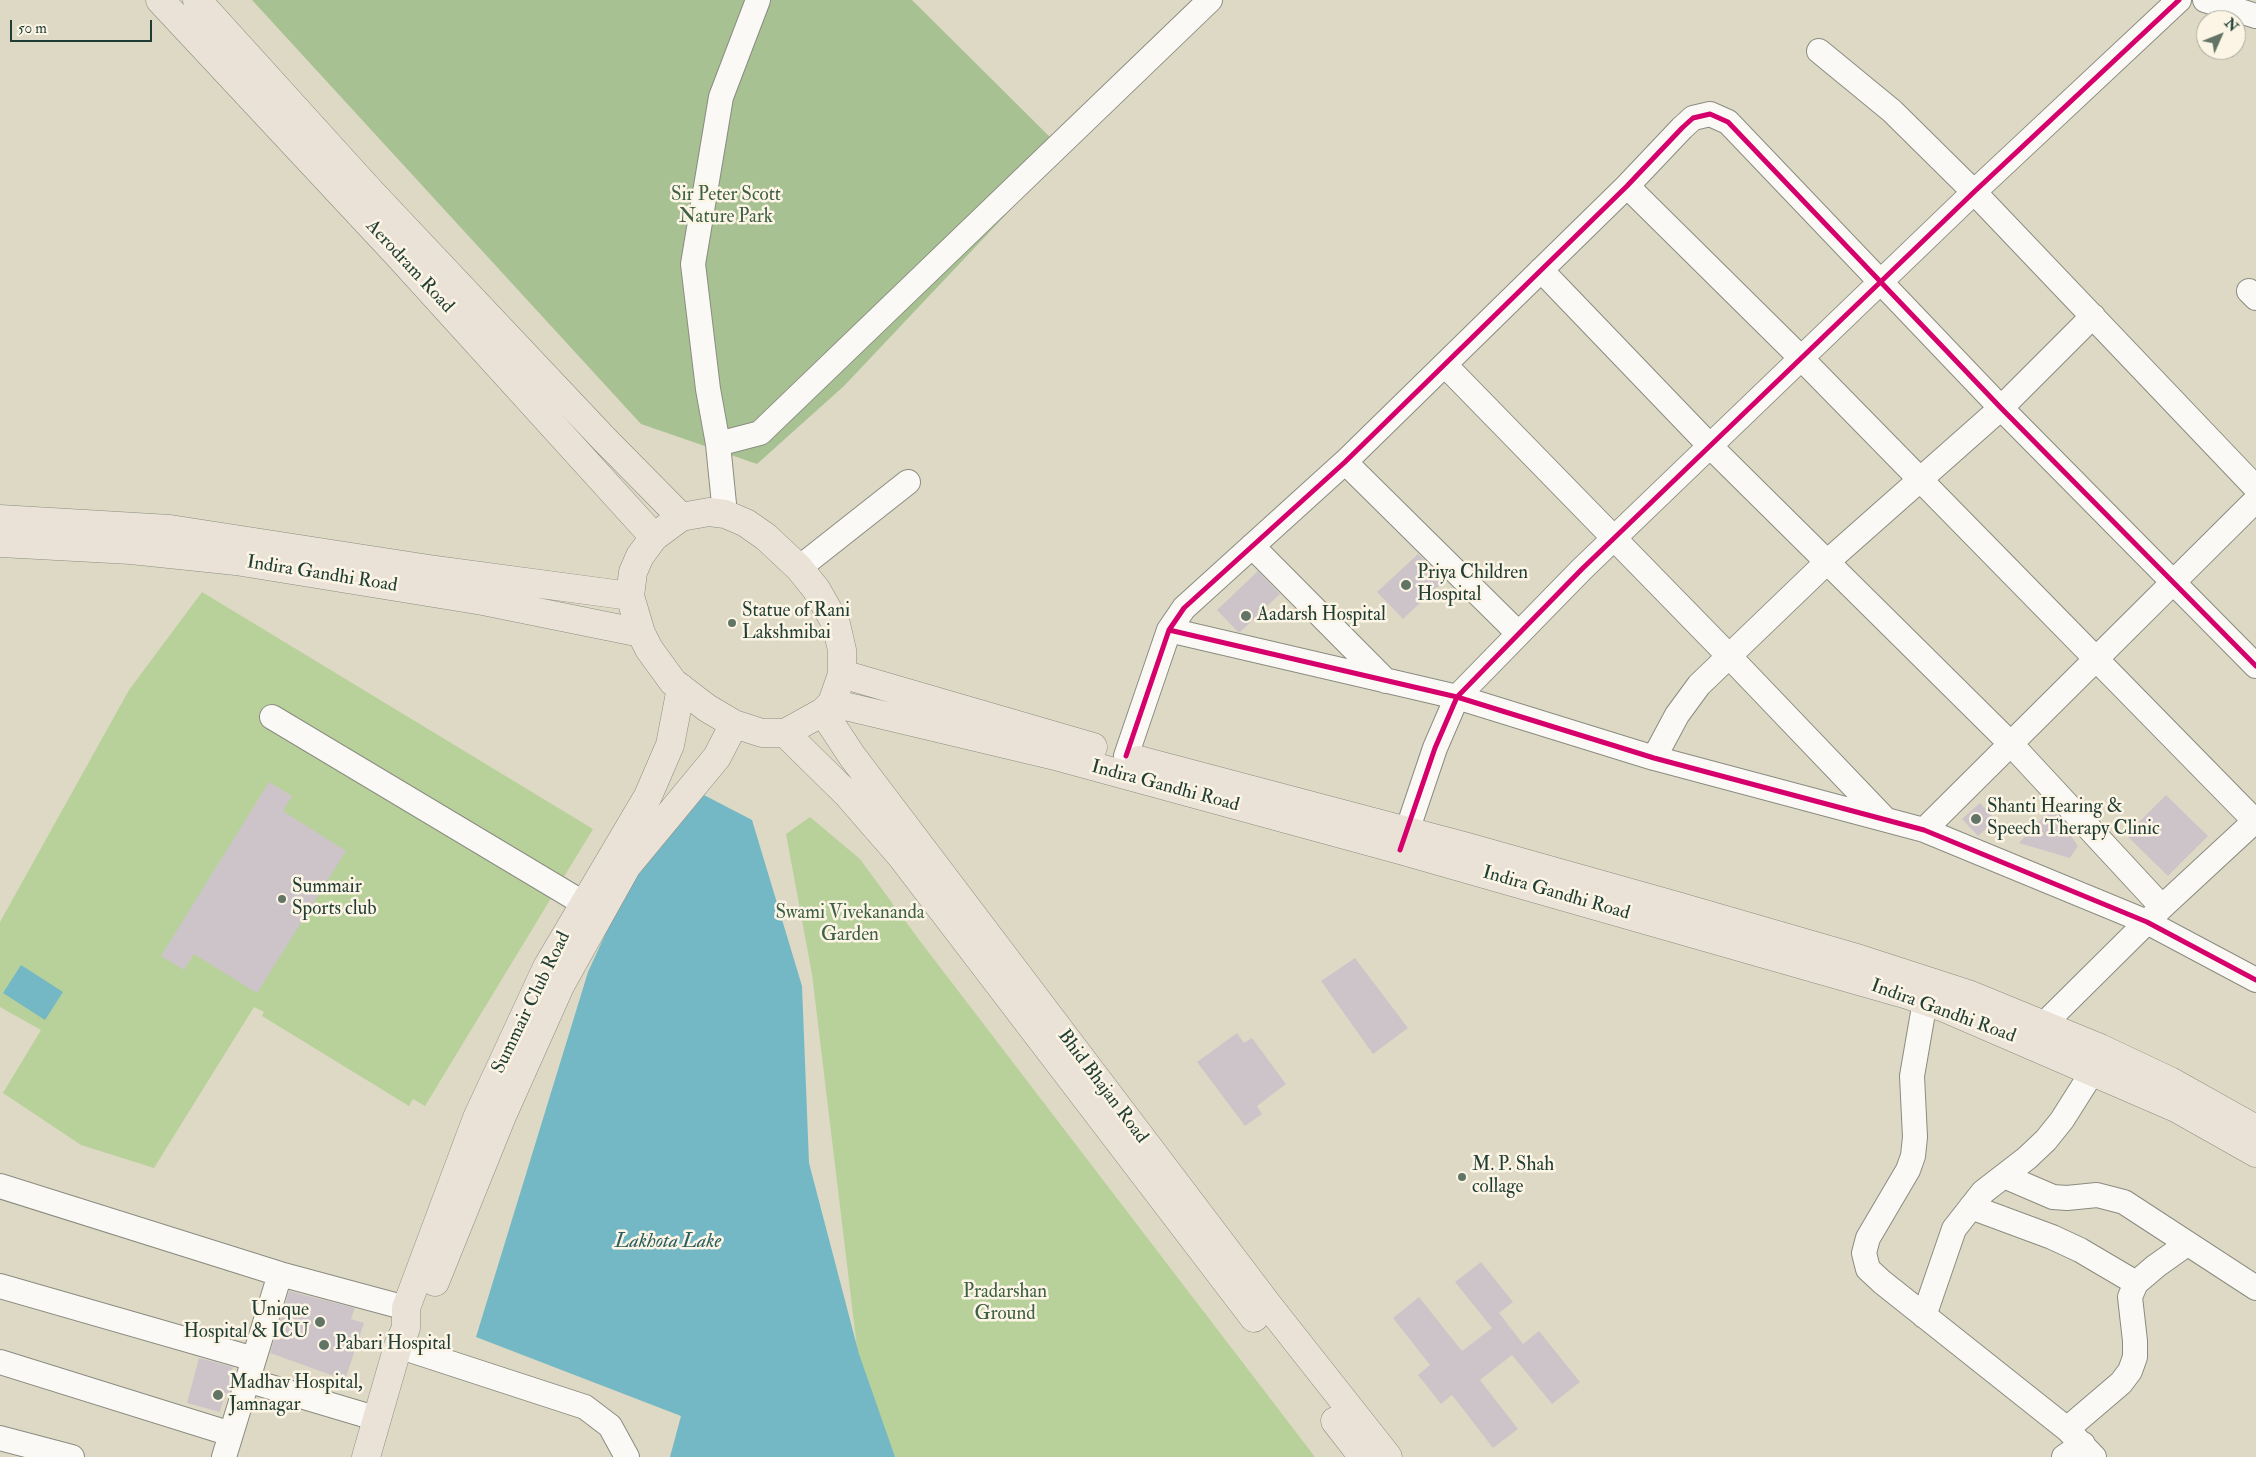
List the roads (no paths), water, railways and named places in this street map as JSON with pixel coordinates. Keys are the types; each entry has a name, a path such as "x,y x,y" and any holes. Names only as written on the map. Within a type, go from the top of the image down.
{"main road":[{"name":"Aerodram Road","path":"160,0 405,262 654,537"},
{"name":"Aerodram Road","path":"197,0 377,198 681,517"},
{"path":"708,512 725,514 746,523 766,537 799,568 816,589 836,624 842,650 842,674 828,707 785,733 762,733 734,724 707,708 673,682 640,633 630,596 633,572 640,556 654,537 681,517 708,512"},
{"name":"Indira Gandhi Road","path":"0,519 170,529 420,567 630,596"},
{"name":"Indira Gandhi Road","path":"0,543 131,550 236,560 483,601 640,633"},
{"name":"Indira Gandhi Road","path":"842,674 1126,756 1925,1001 2093,1071 2178,1109 2256,1153"},
{"name":"Summair Club Road","path":"366,1457 403,1328 477,1118 547,968 648,796 670,745 681,688"},
{"name":"Indira Gandhi Road","path":"828,707 1050,755 1404,840 1860,959 1968,994 2100,1048 2170,1081 2256,1129"},
{"name":"Bhid Bhajan Road","path":"828,707 852,756 1268,1306 1388,1457"},
{"name":"Summair Club Road","path":"403,1328 422,1315 502,1116 560,986 627,866 717,757 734,724"},
{"name":"Bhid Bhajan Road","path":"785,733 848,795 900,856 1215,1268 1363,1457"}],"street":[{"path":"725,514 718,444 708,388 693,264 721,97 758,0"},
{"path":"718,444 760,433 1210,0"},
{"path":"1404,840 1435,748 1457,697 1518,633 1802,358 1974,192 2178,0"},
{"path":"2206,0 2256,16"},
{"path":"1819,51 1892,111 1974,192 2256,488"},
{"path":"1126,756 1169,630 1184,608 1345,462 1627,186 1693,118 1710,114 1728,122 2002,408 2256,666"},
{"path":"1627,186 1802,358 2096,660 2252,830 2154,915 2044,1024"},
{"path":"1541,270 1711,447 2011,744 2154,915"},
{"path":"1654,758 1678,715 1699,685 1827,562 2002,408 2093,316"},
{"path":"1445,365 1884,818"},
{"path":"1345,462 1518,633"},
{"path":"799,568 908,482"},
{"path":"1924,830 2256,500"},
{"path":"1252,546 1386,682"},
{"path":"1169,630 1457,697 1654,758 1924,830 2154,915 2256,980"},
{"path":"272,717 584,903"},
{"path":"1925,1001 1912,1076 1915,1137 1912,1156 1908,1170 1868,1238 1864,1253 1868,1268 1875,1275 2077,1447 2130,1371 2135,1357 2130,1297 2136,1284 2156,1266 2187,1244"},
{"path":"1924,1316 1954,1230 1983,1192 2046,1140 2062,1120 2093,1071"},
{"path":"2004,1176 2052,1197 2067,1198 2097,1195 2124,1202 2256,1288"},
{"path":"0,1186 280,1274 585,1407 610,1426 627,1457"},
{"path":"1971,1207 2073,1247 2136,1284"},
{"path":"224,1457 280,1274"},
{"path":"0,1286 251,1369 378,1419"},
{"path":"0,1362 231,1434"},
{"path":"0,1438 72,1457"}],"water":[{"name":"Lakhota Lake","path":"702,794 752,820 802,986 809,1163 859,1354 895,1457 670,1457 681,1416 476,1337 588,972 649,839"},
{"path":"21,965 63,992 45,1020 3,993"}],"place":[{"name":"Priya Children Hospital","path":"1406,585"},
{"name":"Aadarsh Hospital","path":"1246,616"},
{"name":"Statue of Rani Lakshmibai","path":"732,623"},
{"name":"Shanti Hearing & Speech Therapy Clinic","path":"1976,819"},
{"name":"Summair Sports club","path":"282,899"},
{"name":"M. P. Shah collage","path":"1462,1177"},
{"name":"Unique Hospital & ICU","path":"320,1322"},
{"name":"Pabari Hospital","path":"324,1345"},
{"name":"Madhav Hospital, Jamnagar","path":"218,1395"}],"park label":[{"name":"Sir Peter Scott Nature Park","path":"726,207"},
{"name":"Swami Vivekananda Garden","path":"850,925"},
{"name":"Pradarshan Ground","path":"1005,1304"}]}
